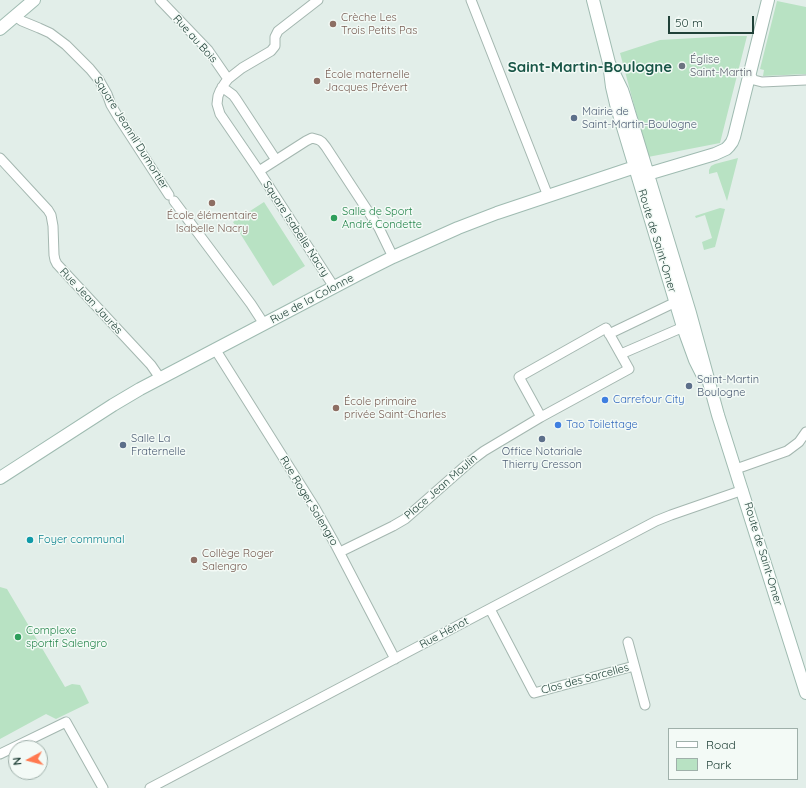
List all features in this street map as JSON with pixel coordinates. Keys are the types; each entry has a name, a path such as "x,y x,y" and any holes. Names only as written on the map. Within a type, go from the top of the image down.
{"main road":[{"path":"0,28 34,0"},
{"name":"Route de Saint-Omer","path":"593,0 609,63 614,98 641,170 688,325 743,490 806,693"},
{"path":"749,74 768,0"},
{"name":"Rue de la Colonne","path":"0,478 113,405 160,378 393,257 458,228 548,196 641,170 720,152 729,146 734,137 749,74"}],"street":[{"name":"Rue au Bois","path":"160,0 208,50 228,79"},
{"name":"Square Isabelle Nacry","path":"318,0 278,31 275,36 275,46 271,51 242,68 228,79 222,87 217,100 218,110 334,287"},
{"path":"471,0 548,196"},
{"name":"Square Jeannil Dumortier","path":"15,16 22,21 50,33 66,45 99,80 117,115 172,198 248,300 264,324"},
{"path":"749,74 754,80 762,82 806,80"},
{"path":"222,87 236,99 276,160"},
{"name":"Square Isabelle Nacry","path":"259,172 309,139 315,139 322,142 379,228 393,257"},
{"name":"Rue Jean Jaurès","path":"0,158 51,215 54,255 57,264 151,366 160,378"},
{"path":"541,417 518,377 606,328 610,334 681,300"},
{"path":"621,354 688,325"},
{"name":"Place Jean Moulin","path":"340,552 405,519 484,450 629,369 610,334"},
{"name":"Rue Roger Salengro","path":"215,349 315,508 340,552 395,659"},
{"path":"736,469 786,451 795,446 806,432"},
{"name":"Rue Hénot","path":"150,788 660,520 670,515 743,490"},
{"name":"Clos des Sarcelles","path":"490,609 534,693 634,666"},
{"name":"Clos des Sarcelles","path":"628,642 645,705"},
{"path":"0,754 66,722 103,788"}],"green space":[{"path":"777,1 806,7 806,74 763,76 764,70 760,69"},
{"path":"747,36 720,143 648,157 620,53 660,40"},
{"path":"738,158 727,201 717,172 709,174 709,170 711,166 715,164"},
{"path":"264,202 305,266 273,286 233,222"},
{"path":"720,208 725,209 715,247 704,250 702,242 712,238 705,215 696,218 695,216"},
{"name":"Complexe sportif Salengro","path":"0,587 7,589 65,687 72,684 80,685 89,703 56,719 46,714 0,739"}],"place":[{"name":"Crèche Les Trois Petits Pas","path":"333,24"},
{"name":"Église Saint-Martin","path":"682,66"},
{"name":"École maternelle Jacques Prévert","path":"317,81"},
{"name":"Mairie de Saint-Martin-Boulogne","path":"574,118"},
{"name":"École élémentaire Isabelle Nacry","path":"212,203"},
{"name":"Salle de Sport André Condette","path":"334,218"},
{"name":"Saint-Martin Boulogne","path":"689,386"},
{"name":"Carrefour City","path":"605,400"},
{"name":"École primaire privée Saint-Charles","path":"336,408"},
{"name":"Tao Toilettage","path":"558,425"},
{"name":"Office Notariale Thierry Cresson","path":"542,439"},
{"name":"Salle La Fraternelle","path":"123,445"},
{"name":"Foyer communal","path":"30,540"},
{"name":"Collège Roger Salengro","path":"194,560"},
{"name":"Complexe sportif Salengro","path":"18,637"}],"district":[{"name":"Saint-Martin-Boulogne","path":"590,67"}]}
